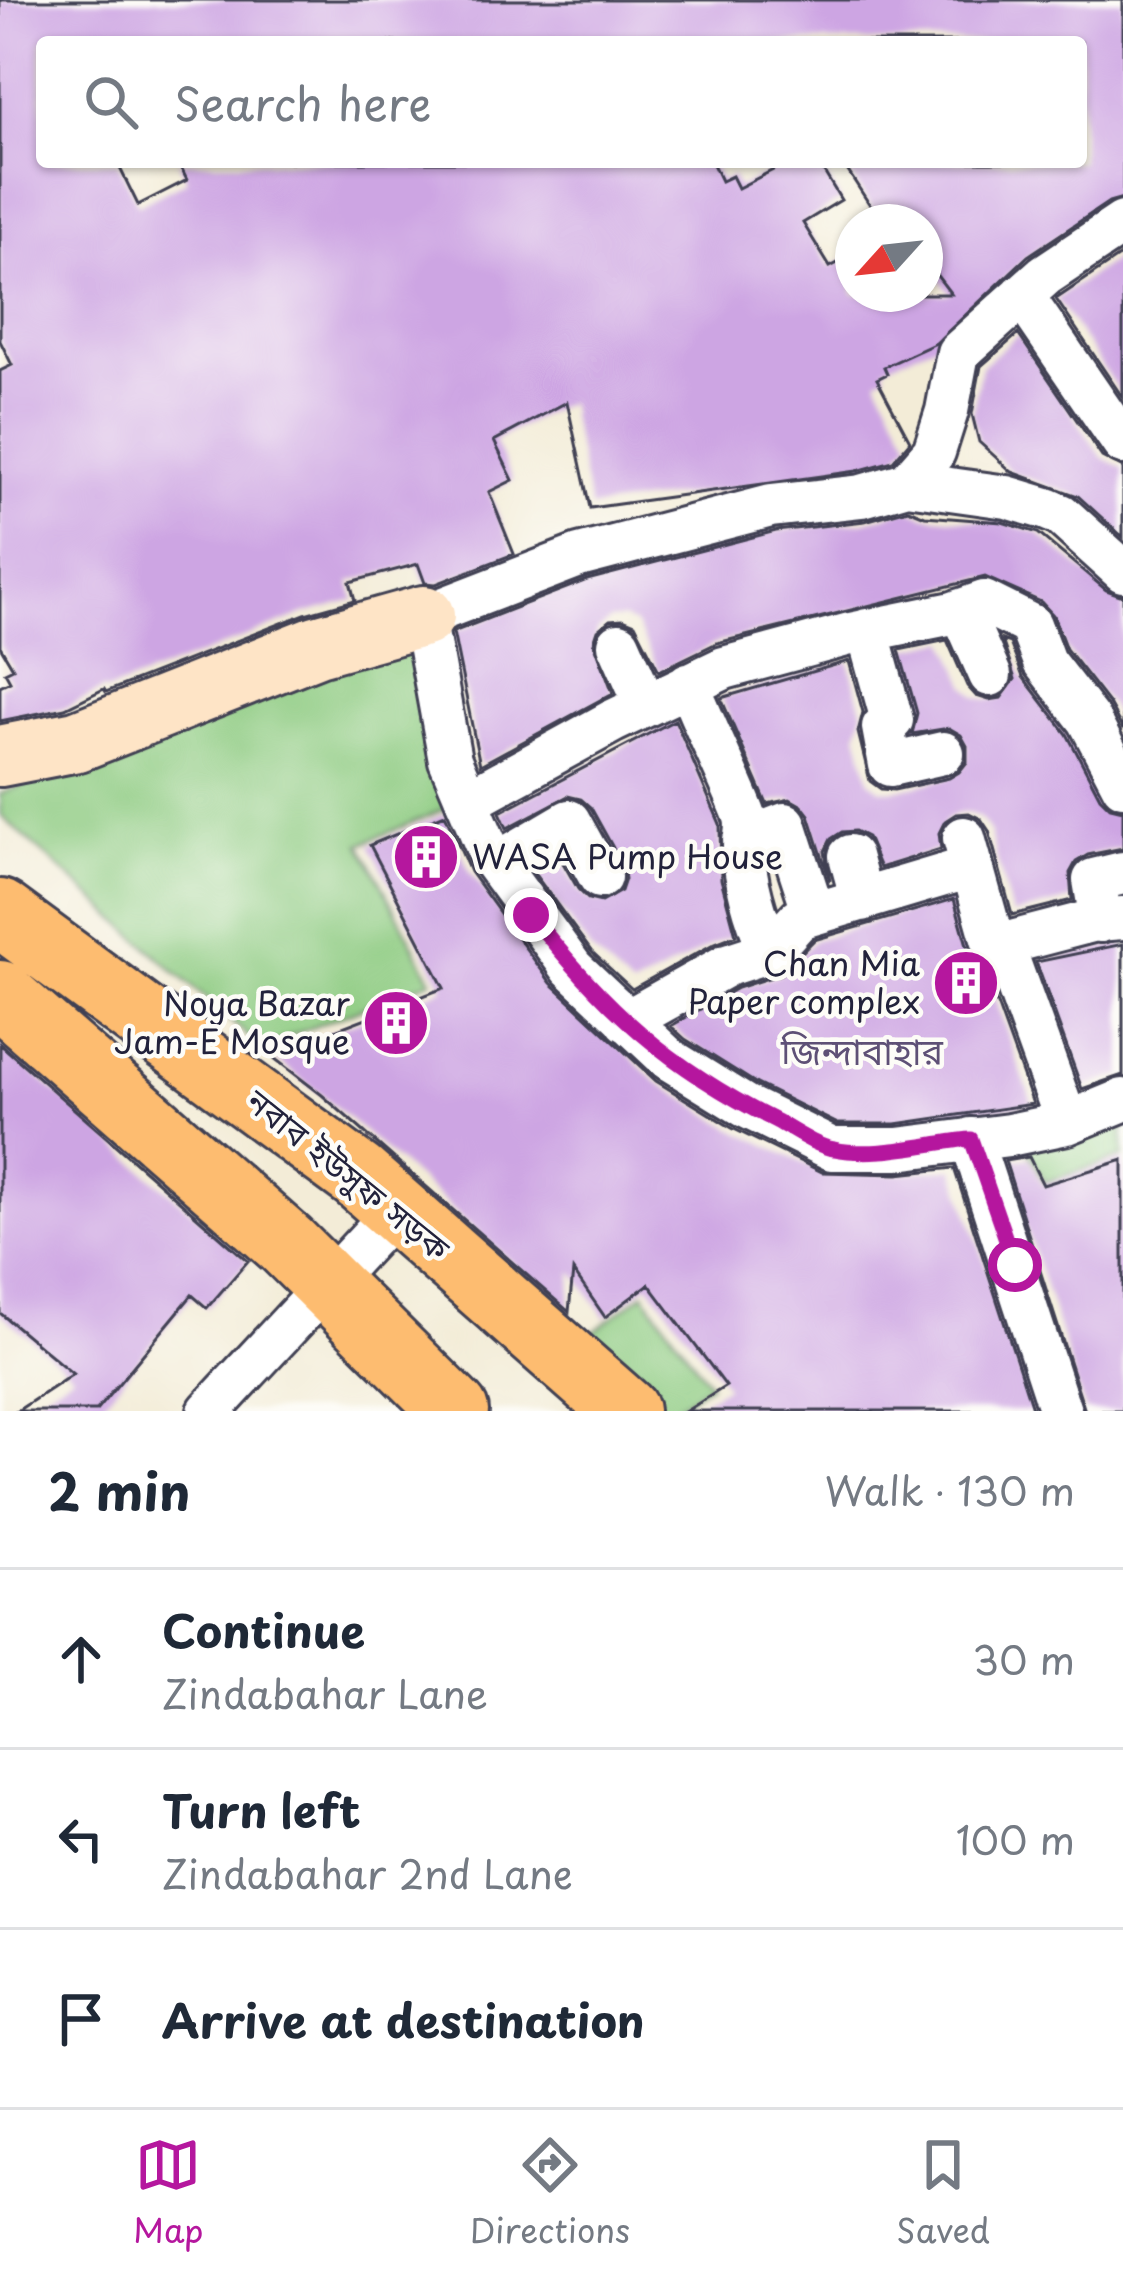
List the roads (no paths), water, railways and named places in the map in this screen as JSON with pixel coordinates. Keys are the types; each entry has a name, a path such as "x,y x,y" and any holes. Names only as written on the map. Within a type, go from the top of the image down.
{"highway":[{"name":"নবাব ইউসুফ সড়ক","path":"0,913 236,1084 313,1180 368,1259 455,1411"},
{"name":"নবাব ইউসুফ সড়ক","path":"0,994 193,1163 368,1259 625,1411"},
{"path":"368,1259 499,1411"},
{"path":"368,1259 568,1411"}],"street":[{"path":"907,483 934,452 958,353 1045,274 1123,224"},
{"path":"1022,296 1112,400 1123,442"},
{"path":"0,756 77,740 317,646 424,616 579,556 771,506 862,496 907,483 1007,497 1047,509 1061,515 1123,572"},
{"path":"467,801 724,668 991,602 1030,625 1044,662 1089,720 1123,785"},
{"path":"963,610 991,675"},
{"path":"424,616 451,760 496,864 572,968 669,1059 745,1106 832,1149 898,1149 1067,1123 1123,1100"},
{"path":"867,630 892,720 883,727 890,765 943,753"},
{"path":"619,644 646,705"},
{"path":"688,684 744,813 746,871 770,951"},
{"path":"496,864 568,821 600,877"},
{"path":"744,840 785,824 814,914"},
{"path":"627,1021 727,965 770,951 794,930 800,918 862,900 968,852 992,938 1000,945 1067,1123"},
{"path":"850,856 862,900"},
{"path":"1000,945 1112,920 1094,880 1123,874"},
{"path":"971,1139 1060,1411"},
{"path":"209,1411 368,1259"}],"place":[{"name":"WASA Pump House","path":"426,857"},
{"name":"Chan Mia Paper complex","path":"966,983"},
{"name":"Noya Bazar Jam-E Mosque","path":"396,1023"}],"district":[{"name":"জিন্দাবাহার","path":"862,1052"}]}
